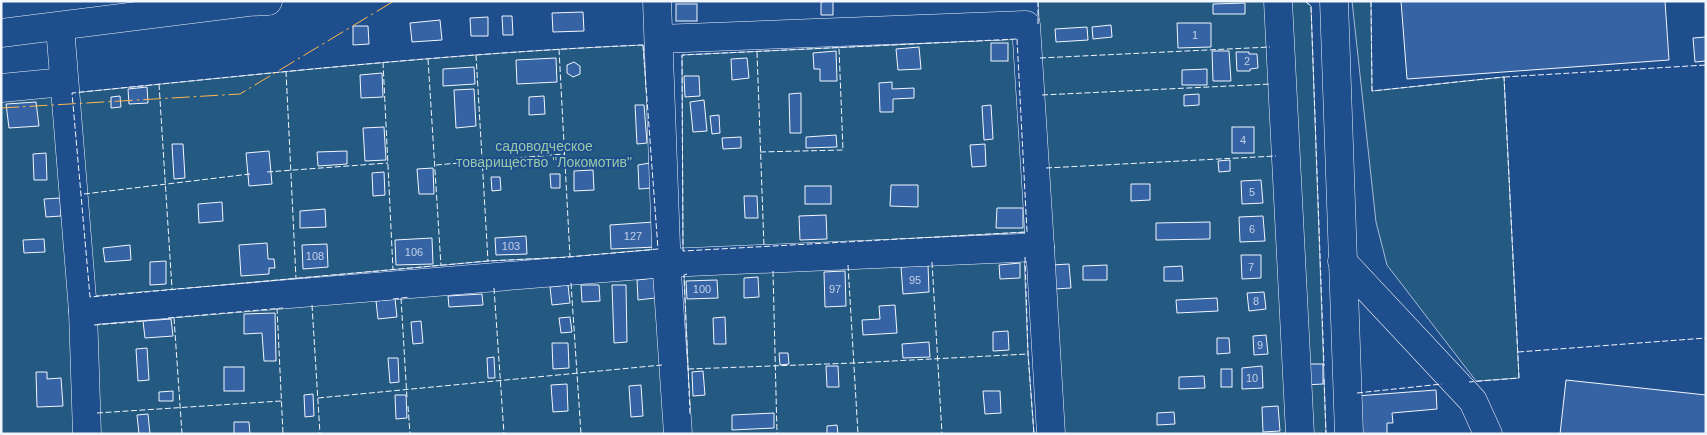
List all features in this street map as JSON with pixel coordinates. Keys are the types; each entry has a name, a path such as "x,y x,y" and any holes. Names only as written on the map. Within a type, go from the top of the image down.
{"street":[{"path":"1,33 268,1"},
{"path":"657,1 666,263 678,434"},
{"path":"1278,1 1300,434"},
{"path":"1334,1 1349,434"},
{"path":"659,39 1026,25 1051,434"},
{"path":"60,26 83,311 87,434"},
{"path":"1,88 64,82"},
{"path":"83,311 666,263 1040,247"},
{"path":"1342,261 1473,401 1488,434"}],"green space":[{"path":"1038,1 1305,1 1311,6 1326,434 1060,434"},
{"path":"1352,1 1371,1 1372,91 1504,77 1519,378 1476,381 1387,265 1376,222"},
{"path":"1017,39 1027,232 683,251 682,55"},
{"name":"садоводческое товарищество \"Локомотив\"","path":"643,45 658,249 570,257 488,261 90,297 72,93 428,59"},
{"path":"55,92 72,302 77,434 1,434 1,97"},
{"path":"1024,252 1028,354 1034,434 691,434 684,275"},
{"path":"658,276 668,434 96,434 92,325"}],"building":[{"path":"833,1 833,15 821,15 821,2"},
{"path":"1401,1 1665,1 1669,60 1407,79"},
{"path":"1245,3 1245,14 1213,14 1213,4"},
{"path":"676,4 697,4 697,21 676,21"},
{"path":"583,12 584,31 553,32 552,13"},
{"path":"502,16 512,16 513,35 503,35"},
{"path":"488,17 488,36 471,36 470,18"},
{"path":"440,20 442,40 412,42 410,23"},
{"path":"1177,23 1211,23 1211,47 1178,48"},
{"path":"1111,25 1112,37 1093,39 1092,27"},
{"path":"353,26 368,26 369,44 353,45"},
{"path":"1087,27 1088,40 1056,42 1055,29"},
{"path":"1706,37 1706,61 1695,62 1693,38"},
{"path":"991,43 1008,43 1008,61 991,61"},
{"path":"919,47 921,69 898,70 896,49"},
{"path":"836,51 837,81 820,81 820,69 814,69 813,53"},
{"path":"1212,51 1229,51 1231,81 1213,81"},
{"path":"1236,52 1257,54 1258,68 1250,69 1250,71 1237,71"},
{"path":"556,58 557,82 517,84 516,60"},
{"path":"747,58 749,78 732,80 731,59"},
{"path":"574,62 580,66 580,74 573,77 567,73 567,65"},
{"path":"474,67 475,84 443,86 443,69"},
{"path":"1207,69 1207,85 1182,85 1182,70"},
{"path":"382,73 383,97 361,98 360,75"},
{"path":"684,76 699,76 700,96 685,97"},
{"path":"892,82 892,89 914,88 914,98 893,99 893,112 880,112 879,83"},
{"path":"147,87 148,103 129,104 128,89"},
{"path":"474,89 476,126 456,128 454,90"},
{"path":"801,93 801,133 790,133 789,94"},
{"path":"1199,94 1199,105 1184,106 1184,95"},
{"path":"120,96 121,107 111,108 111,97"},
{"path":"544,96 545,114 529,115 529,97"},
{"path":"704,100 707,131 693,132 690,102"},
{"path":"36,102 39,126 9,128 6,104"},
{"path":"635,105 644,105 647,143 637,144"},
{"path":"991,105 993,139 984,140 982,106"},
{"path":"719,115 720,133 712,134 710,116"},
{"path":"384,127 386,160 365,161 363,128"},
{"path":"1232,127 1254,127 1254,153 1232,153"},
{"path":"836,135 837,147 806,148 806,137"},
{"path":"741,137 741,148 723,149 722,138"},
{"path":"172,144 183,144 185,178 174,179"},
{"path":"985,144 986,166 972,167 970,145"},
{"path":"269,151 272,184 249,186 246,153"},
{"path":"347,151 347,164 318,166 317,152"},
{"path":"46,153 47,180 34,180 33,154"},
{"path":"1230,160 1230,171 1219,172 1218,161"},
{"path":"650,163 651,188 639,189 638,165"},
{"path":"433,168 434,194 419,194 417,169"},
{"path":"593,170 594,190 574,191 574,171"},
{"path":"384,172 385,195 373,196 372,173"},
{"path":"550,174 560,174 560,188 551,188"},
{"path":"491,177 500,177 501,190 492,191"},
{"path":"1261,180 1263,203 1242,204 1241,181"},
{"path":"1131,184 1150,184 1150,200 1131,201"},
{"path":"891,185 918,185 918,207 890,206"},
{"path":"805,186 831,186 831,204 805,204"},
{"path":"744,196 757,196 758,218 745,218"},
{"path":"60,198 61,216 46,217 44,199"},
{"path":"222,202 223,221 199,223 198,204"},
{"path":"997,208 1023,208 1023,228 996,228"},
{"path":"325,209 326,227 300,228 300,211"},
{"path":"826,215 827,239 800,240 799,216"},
{"path":"1263,216 1265,241 1240,242 1239,217"},
{"path":"654,222 656,247 611,249 610,225"},
{"path":"1210,222 1210,239 1156,240 1156,223"},
{"path":"526,236 527,254 496,255 495,238"},
{"path":"432,238 433,264 396,265 395,240"},
{"path":"44,239 45,252 24,253 23,240"},
{"path":"267,243 268,259 274,259 275,268 269,268 269,274 241,276 239,245"},
{"path":"327,244 328,267 303,269 302,245"},
{"path":"130,245 131,260 105,262 103,248"},
{"path":"1241,255 1261,255 1261,278 1242,279"},
{"path":"166,261 166,284 150,285 150,262"},
{"path":"1020,263 1020,278 1000,279 999,265"},
{"path":"1069,264 1071,288 1054,289 1052,265"},
{"path":"928,265 929,292 903,294 901,267"},
{"path":"1107,265 1107,280 1083,280 1083,266"},
{"path":"1182,266 1183,281 1164,281 1164,267"},
{"path":"845,271 846,306 825,307 824,272"},
{"path":"758,277 759,297 744,298 744,278"},
{"path":"654,278 655,298 638,300 637,280"},
{"path":"717,280 718,298 687,299 686,281"},
{"path":"568,285 570,303 552,305 550,287"},
{"path":"581,285 599,285 600,301 582,302"},
{"path":"612,285 626,285 627,342 614,343"},
{"path":"1264,292 1266,309 1249,311 1247,293"},
{"path":"482,294 483,305 449,307 448,296"},
{"path":"1217,298 1218,311 1177,313 1176,300"},
{"path":"395,299 397,317 378,319 376,301"},
{"path":"895,305 897,333 863,335 862,320 880,319 879,306"},
{"path":"275,313 276,361 264,361 262,333 244,334 244,314"},
{"path":"570,317 572,332 561,333 559,318"},
{"path":"725,317 726,344 714,344 713,318"},
{"path":"171,319 173,336 145,338 143,321"},
{"path":"421,321 423,343 413,344 411,322"},
{"path":"1008,331 1009,350 993,351 993,332"},
{"path":"1266,335 1268,354 1254,355 1253,336"},
{"path":"1217,338 1229,338 1230,353 1217,354"},
{"path":"929,342 930,357 903,358 902,344"},
{"path":"552,343 568,343 569,368 553,369"},
{"path":"147,348 149,380 138,381 136,349"},
{"path":"779,353 788,353 789,364 780,365"},
{"path":"494,357 495,378 488,378 487,358"},
{"path":"388,358 398,358 399,382 390,383"},
{"path":"1305,364 1323,364 1323,384 1305,385"},
{"path":"826,366 838,366 839,387 827,387"},
{"path":"1262,366 1263,388 1242,389 1242,368"},
{"path":"224,367 244,367 244,391 224,391"},
{"path":"1221,369 1232,369 1232,387 1221,387"},
{"path":"703,371 705,395 693,396 692,372"},
{"path":"36,372 47,372 47,379 61,378 63,406 37,407"},
{"path":"1204,376 1205,388 1179,389 1179,377"},
{"path":"1566,380 1706,395 1706,434 1560,434"},
{"path":"567,384 568,411 553,412 551,385"},
{"path":"641,385 643,416 631,417 629,386"},
{"path":"1436,390 1437,409 1392,413 1393,423 1387,423 1387,434 1358,434 1356,396"},
{"path":"173,391 173,401 159,401 159,392"},
{"path":"983,391 1000,391 1001,413 985,414"},
{"path":"313,394 314,416 305,417 304,395"},
{"path":"395,395 406,395 407,418 396,419"},
{"path":"1278,406 1280,431 1263,432 1262,407"},
{"path":"1174,412 1175,424 1157,425 1157,413"},
{"path":"774,413 774,428 732,430 732,415"},
{"path":"148,414 150,434 139,434 137,415"},
{"path":"234,422 249,422 250,434 234,434"},
{"path":"837,425 838,434 827,434 827,426"}],"fence":[{"path":"1038,1 1038,24"},
{"path":"1305,1 1311,6 1324,366"},
{"path":"1371,1 1372,91 1504,77 1519,378 1469,382"},
{"path":"1017,39 1027,232 683,251 682,55 1017,39"},
{"path":"643,45 658,249 570,257 488,261 90,297 72,93 428,59 643,45"},
{"path":"1040,58 1270,47"},
{"path":"760,152 843,150 839,48"},
{"path":"559,49 570,257"},
{"path":"757,52 764,247"},
{"path":"476,55 488,261"},
{"path":"428,59 441,266"},
{"path":"383,62 393,270"},
{"path":"1504,77 1706,65"},
{"path":"286,71 296,279"},
{"path":"159,84 172,289"},
{"path":"1042,95 1271,84"},
{"path":"436,165 564,154"},
{"path":"1046,168 1276,156"},
{"path":"267,172 388,163"},
{"path":"84,194 250,174"},
{"path":"1025,257 1028,354 1034,434"},
{"path":"932,262 942,434"},
{"path":"848,265 858,434"},
{"path":"773,271 777,434"},
{"path":"687,274 684,275 690,414"},
{"path":"571,283 581,434"},
{"path":"494,288 504,434"},
{"path":"393,299 410,297"},
{"path":"401,298 407,398"},
{"path":"312,305 320,434"},
{"path":"277,308 283,434"},
{"path":"168,318 283,308"},
{"path":"174,318 182,434"},
{"path":"94,325 146,321"},
{"path":"1518,352 1706,338"},
{"path":"688,369 1028,354"},
{"path":"318,398 662,365"},
{"path":"1324,379 1326,434"},
{"path":"1357,393 1442,384"},
{"path":"97,413 281,401"},
{"path":"408,406 410,434"}],"power":[{"path":"1,108 240,94 394,1"}]}
